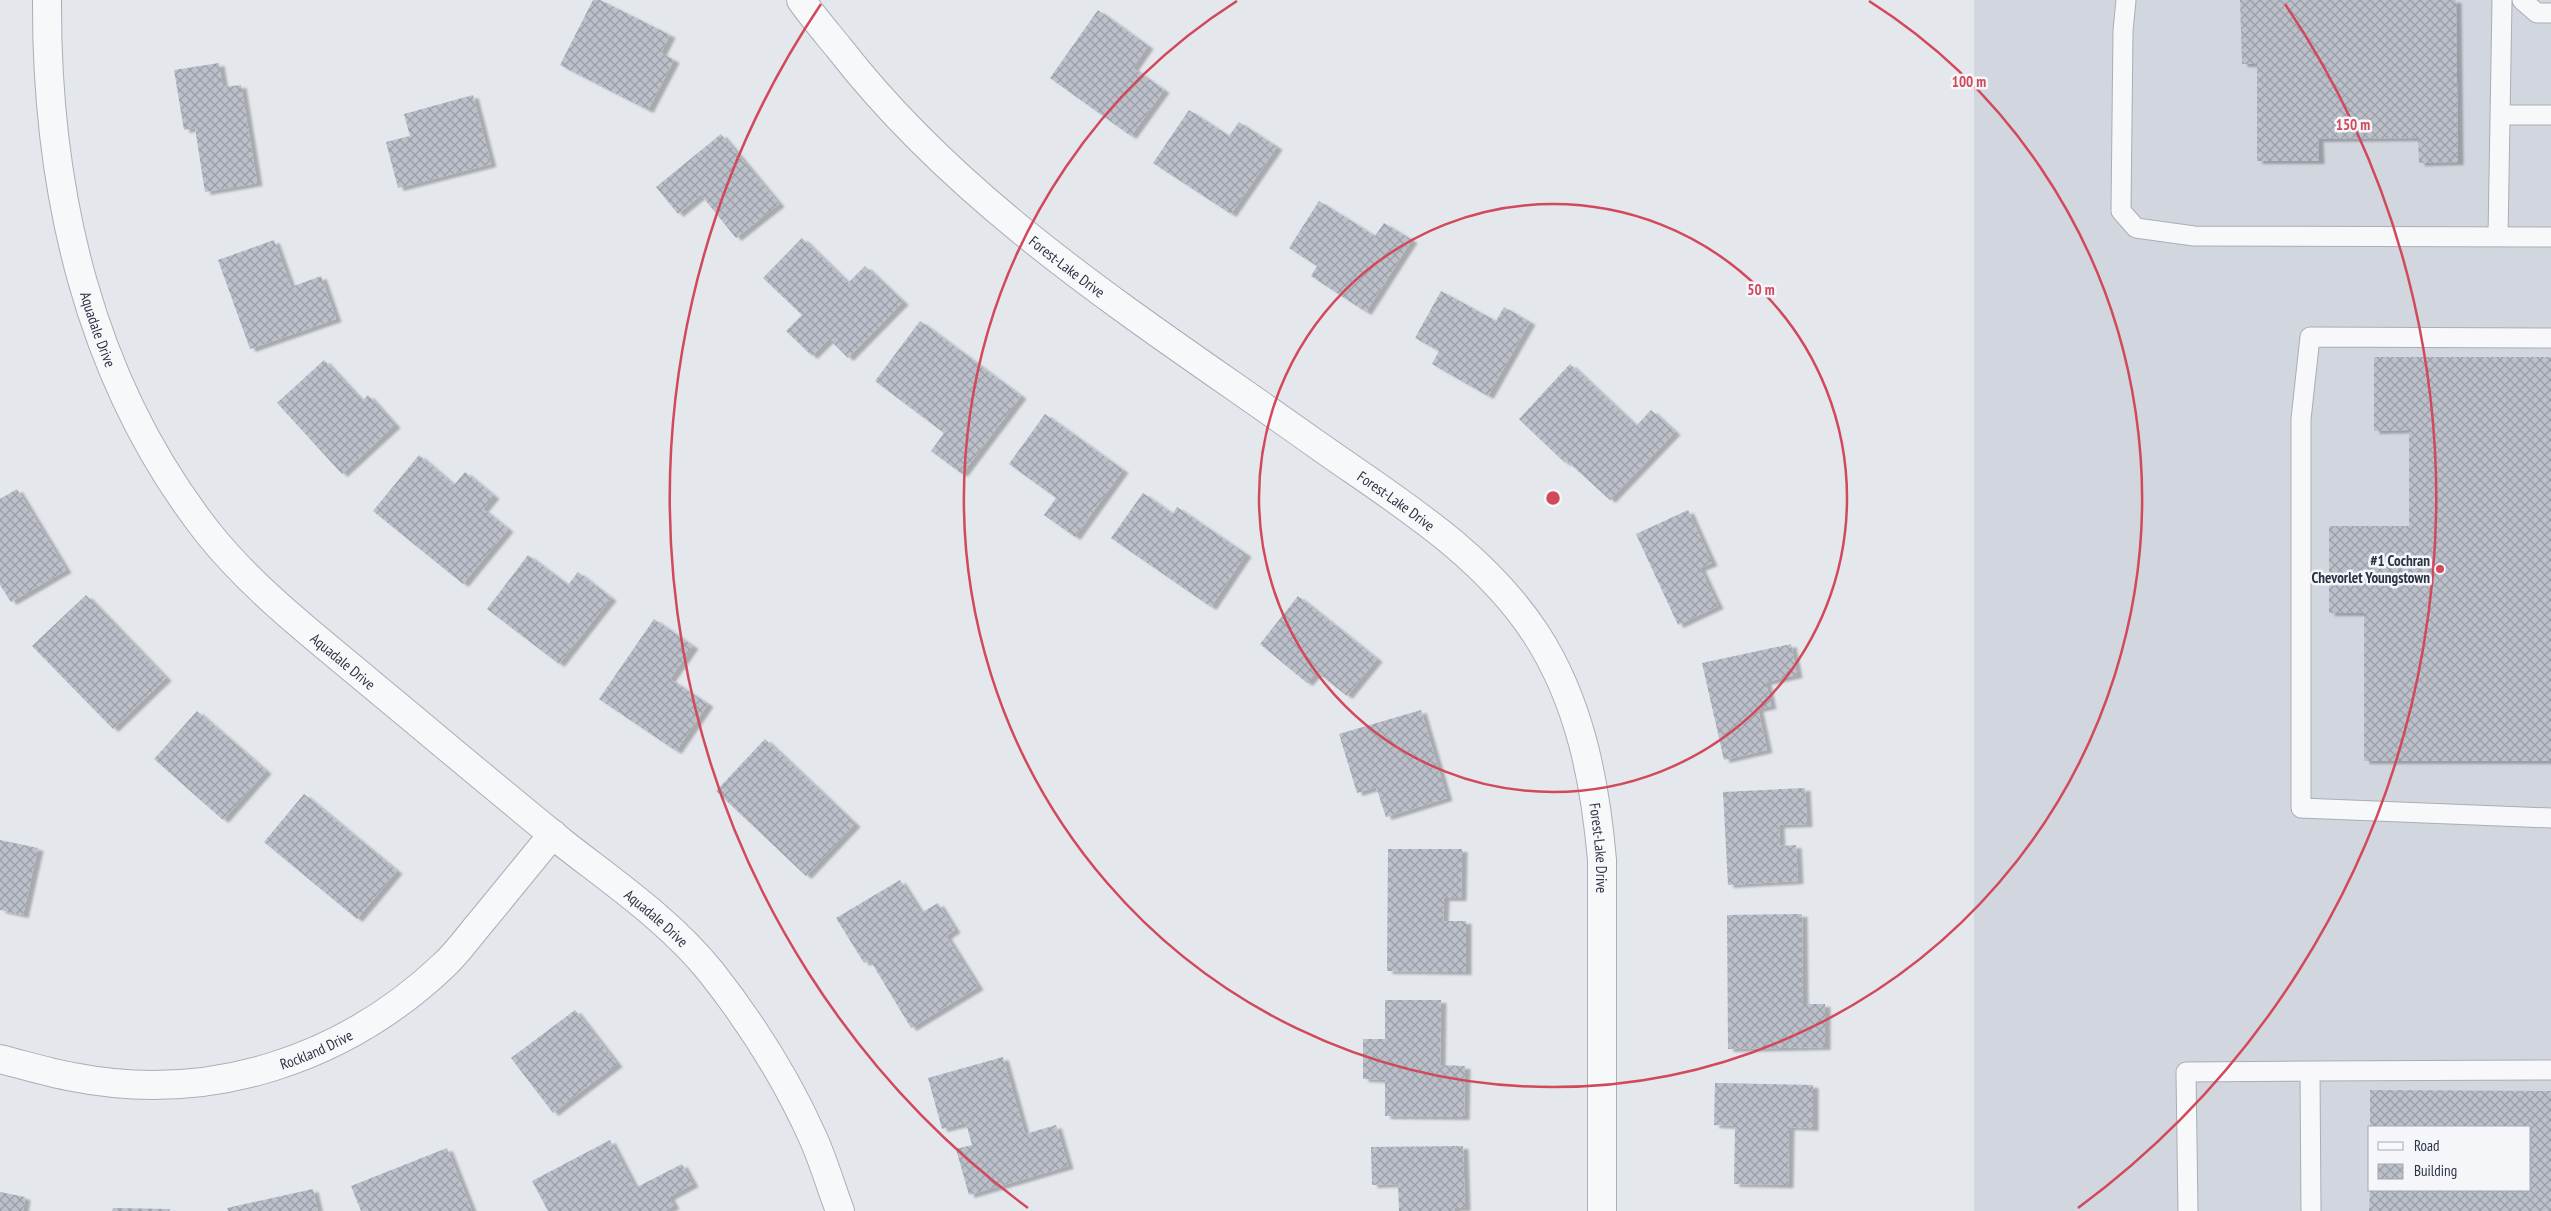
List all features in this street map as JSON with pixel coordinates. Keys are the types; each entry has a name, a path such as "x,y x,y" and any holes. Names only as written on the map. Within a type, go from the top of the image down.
{"street":[{"name":"Aquadale Drive","path":"47,0 46,51 61,185 72,246 88,304 108,361 155,455 181,496 211,536 266,596 673,931 710,971 763,1044 792,1093 816,1143 840,1211"},
{"name":"Forest-Lake Drive","path":"802,0 861,77 912,132 998,213 1064,264 1470,556 1516,606 1536,635 1554,666 1573,710 1588,757 1598,815 1602,860 1602,1211"},
{"name":"Rockland Drive","path":"0,1059 74,1078 143,1085 200,1083 245,1075 295,1060 341,1040 386,1013 420,987 446,963 553,834"}],"lane":[{"path":"2126,0 2123,30 2121,211 2136,228 2194,236 2551,237"},
{"path":"2498,237 2502,0"},
{"path":"2522,0 2537,13 2551,13"},
{"path":"2500,115 2551,115"},
{"path":"2551,338 2310,337 2301,419 2301,808 2551,818"},
{"path":"2188,1211 2186,1072 2551,1070"},
{"path":"2310,1071 2311,1211"}],"shaded area":[{"path":"1974,0 2551,0 2551,1211 1974,1211"}],"building":[{"path":"593,0 600,0 670,35 661,53 674,60 648,110 560,65"},
{"path":"2240,0 2456,0 2458,162 2419,163 2418,138 2318,139 2319,161 2257,161 2257,64 2242,64"},
{"path":"1098,10 1148,46 1133,68 1164,90 1131,136 1050,78"},
{"path":"219,63 223,87 241,85 257,183 205,192 195,128 184,130 174,70"},
{"path":"473,95 491,164 398,188 386,142 410,136 404,114"},
{"path":"1189,110 1229,136 1239,122 1277,147 1231,214 1153,163"},
{"path":"721,134 779,204 736,238 701,195 678,214 656,187"},
{"path":"1319,201 1375,236 1384,223 1412,240 1366,312 1311,276 1317,266 1289,248"},
{"path":"802,238 848,283 865,266 903,302 848,358 829,339 812,356 786,331 802,315 763,278"},
{"path":"274,240 291,287 321,276 336,319 250,349 218,260"},
{"path":"1441,291 1496,321 1504,307 1530,322 1488,396 1432,364 1439,351 1415,338"},
{"path":"920,321 1021,396 962,474 931,451 944,433 875,381"},
{"name":"#1 Cochran Chevorlet Youngstown","path":"2374,357 2551,357 2551,761 2364,761 2364,613 2329,613 2329,526 2409,526 2409,430 2374,431"},
{"path":"324,360 362,401 368,395 395,425 342,474 277,403"},
{"path":"1570,364 1636,426 1651,410 1675,432 1610,500 1567,461 1565,463 1519,419"},
{"path":"1045,414 1123,470 1075,537 1044,515 1056,498 1009,464"},
{"path":"419,455 454,485 465,472 494,496 483,509 508,529 463,584 373,511"},
{"path":"17,489 66,570 11,602 0,585 0,499"},
{"path":"1143,493 1173,514 1177,507 1246,554 1211,607 1111,538"},
{"path":"1688,510 1712,563 1700,568 1718,606 1678,625 1636,534"},
{"path":"528,555 568,585 578,572 611,598 559,664 487,609"},
{"path":"86,595 166,678 113,729 32,646"},
{"path":"1298,596 1377,659 1347,696 1317,672 1307,683 1260,644"},
{"path":"654,619 693,646 670,679 708,704 676,751 599,699"},
{"path":"1791,644 1797,675 1766,682 1771,706 1758,709 1767,750 1724,760 1702,663"},
{"path":"1421,710 1447,798 1386,817 1376,787 1357,793 1339,734"},
{"path":"197,711 266,771 223,820 154,759"},
{"path":"765,739 855,824 806,876 716,791"},
{"path":"1805,788 1807,824 1779,825 1780,846 1796,845 1798,881 1728,885 1723,792"},
{"path":"304,794 397,871 357,919 264,842"},
{"path":"0,840 38,848 23,915 0,910"},
{"path":"1388,849 1462,849 1461,898 1444,898 1443,921 1466,921 1466,972 1387,971"},
{"path":"900,880 921,913 938,903 955,930 946,936 978,987 911,1028 870,960 864,963 836,918"},
{"path":"1802,914 1803,1004 1825,1004 1825,1047 1728,1049 1727,915"},
{"path":"1385,1000 1441,1000 1440,1065 1465,1066 1464,1117 1385,1116 1385,1080 1363,1079 1363,1039 1385,1039"},
{"path":"575,1010 617,1064 553,1113 511,1058"},
{"path":"1003,1057 1025,1134 1056,1125 1068,1166 969,1195 956,1149 972,1145 966,1123 942,1129 928,1078"},
{"path":"1715,1083 1813,1085 1813,1128 1789,1127 1788,1185 1734,1184 1735,1126 1714,1125"},
{"path":"2370,1090 2551,1091 2551,1211 2369,1211 2370,1191 2531,1191 2531,1126 2370,1126"},
{"path":"610,1140 635,1188 682,1164 693,1184 669,1197 674,1206 665,1211 548,1211 532,1181"},
{"path":"1463,1146 1465,1208 1455,1208 1455,1211 1399,1211 1398,1184 1372,1185 1371,1147"},
{"path":"447,1148 472,1211 361,1211 351,1186"},
{"path":"313,1189 318,1211 228,1211 227,1208"},
{"path":"0,1192 25,1197 23,1211 0,1211"},
{"path":"113,1208 170,1209 169,1211 112,1211"}],"place":[{"name":"#1 Cochran Chevorlet Youngstown","path":"2440,569"}]}
